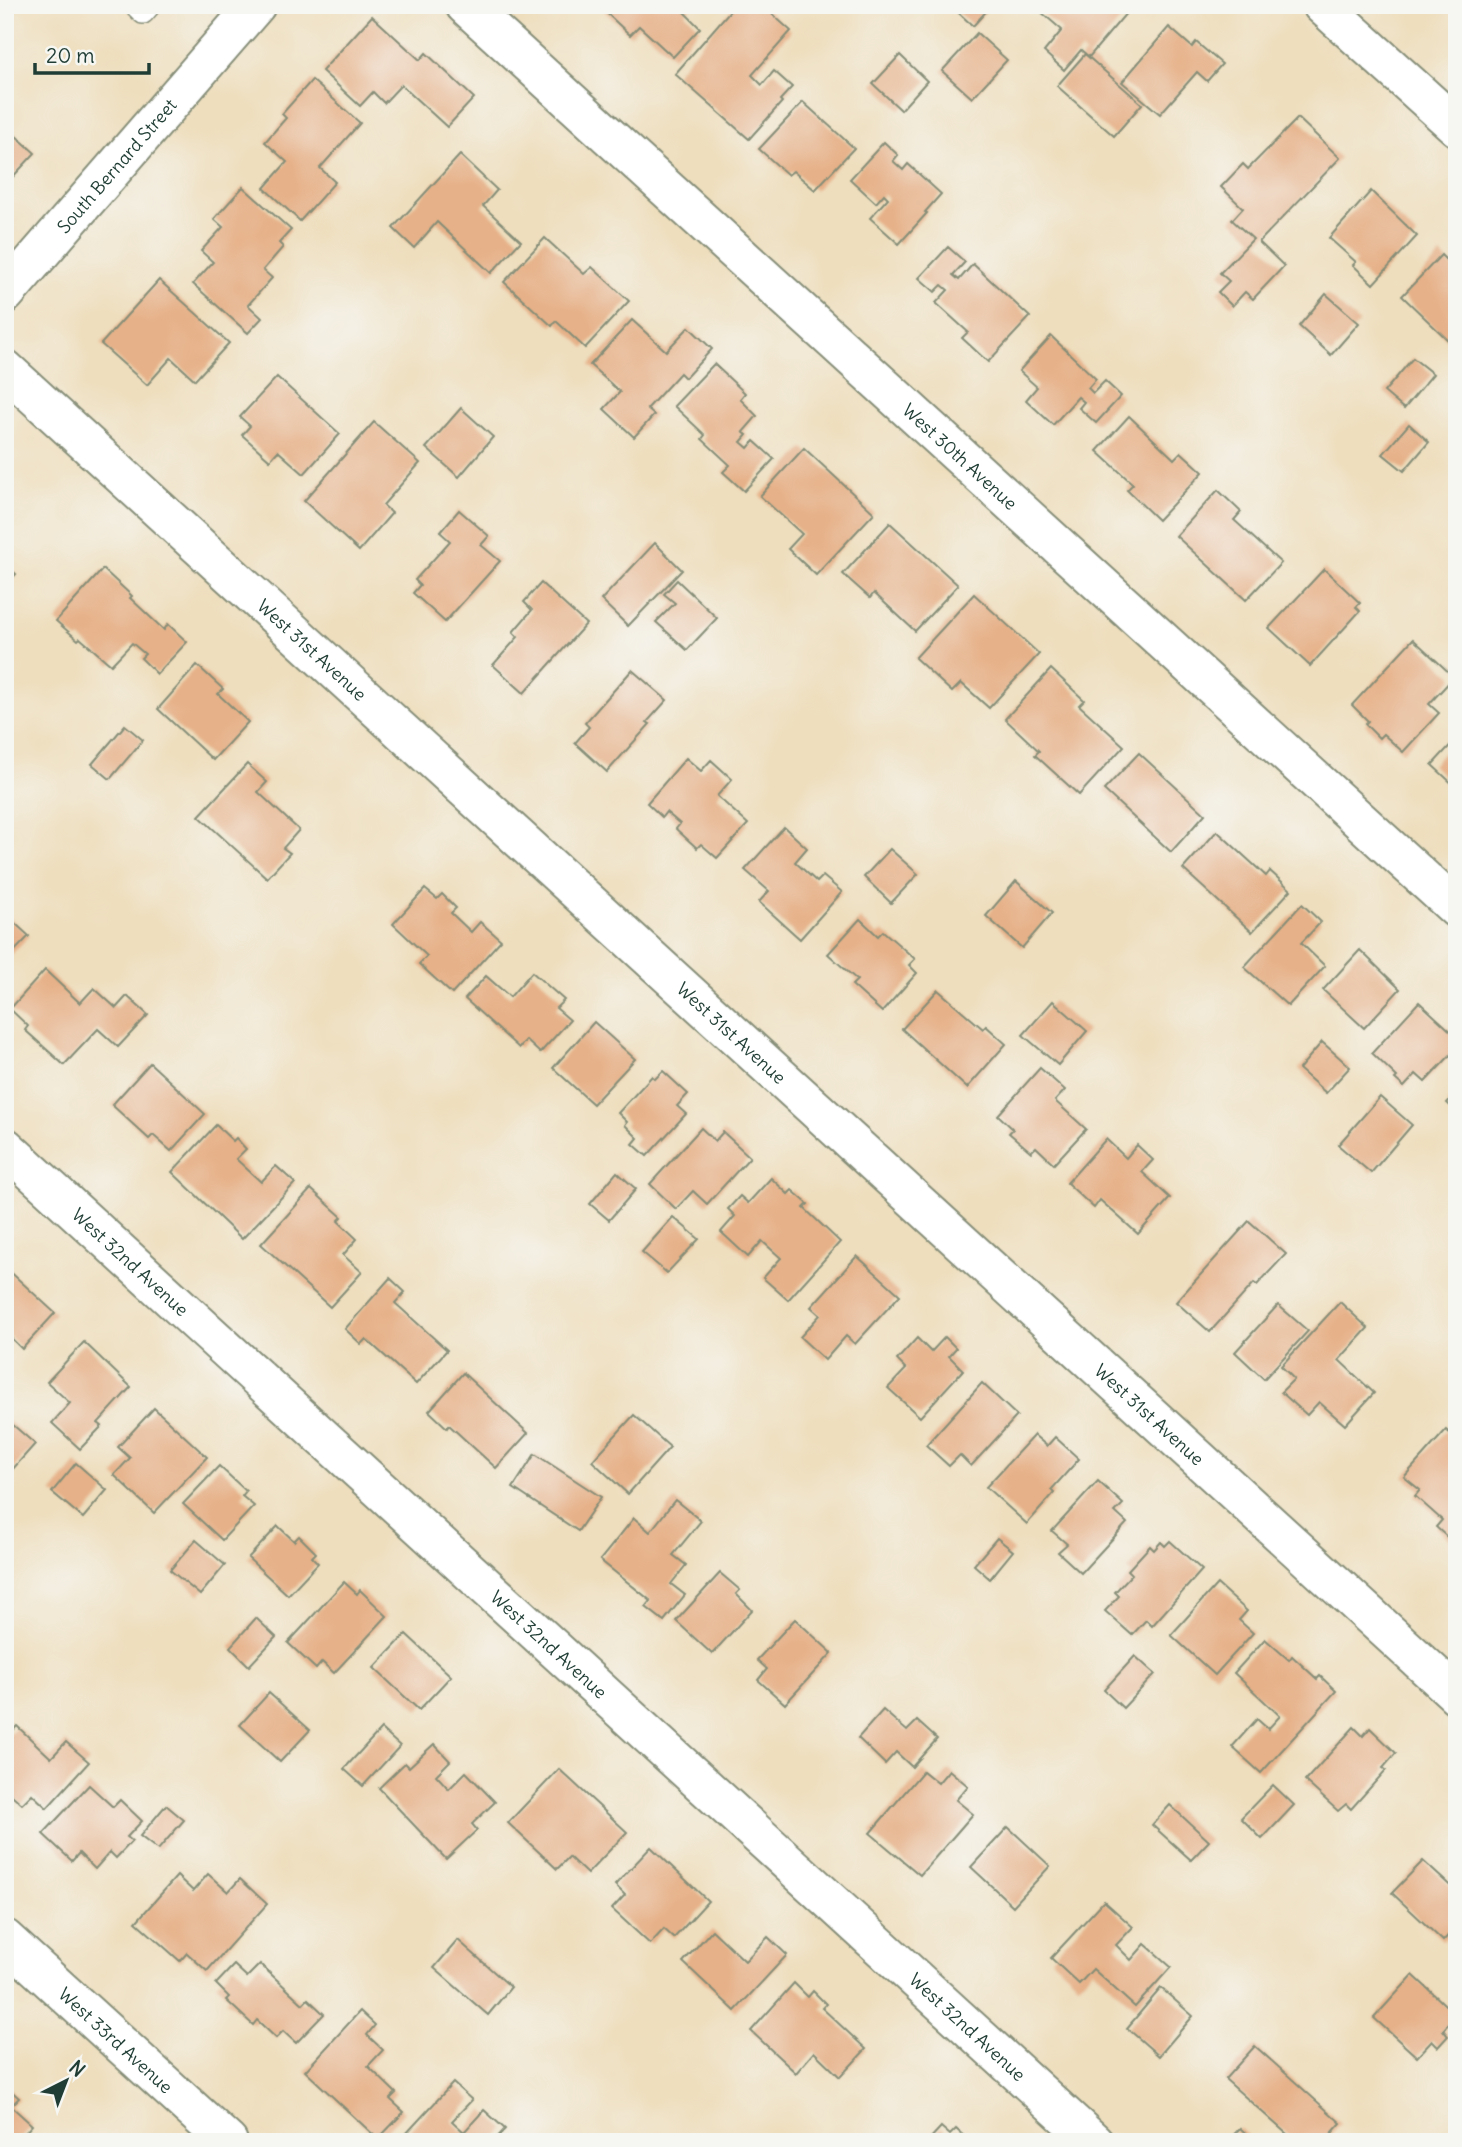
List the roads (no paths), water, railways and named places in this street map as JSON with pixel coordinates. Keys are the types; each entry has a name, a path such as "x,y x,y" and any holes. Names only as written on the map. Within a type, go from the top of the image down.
{"street":[{"name":"South Bernard Street","path":"5,294 256,5"},
{"name":"West 30th Avenue","path":"465,5 1457,909"},
{"path":"1322,5 1457,127"},
{"name":"West 31st Avenue","path":"5,369 1457,1695"},
{"name":"West 32nd Avenue","path":"5,1147 1094,2142"},
{"name":"West 33rd Avenue","path":"5,1939 228,2142"}],"lane":[{"path":"135,5 144,13 150,5"}]}
